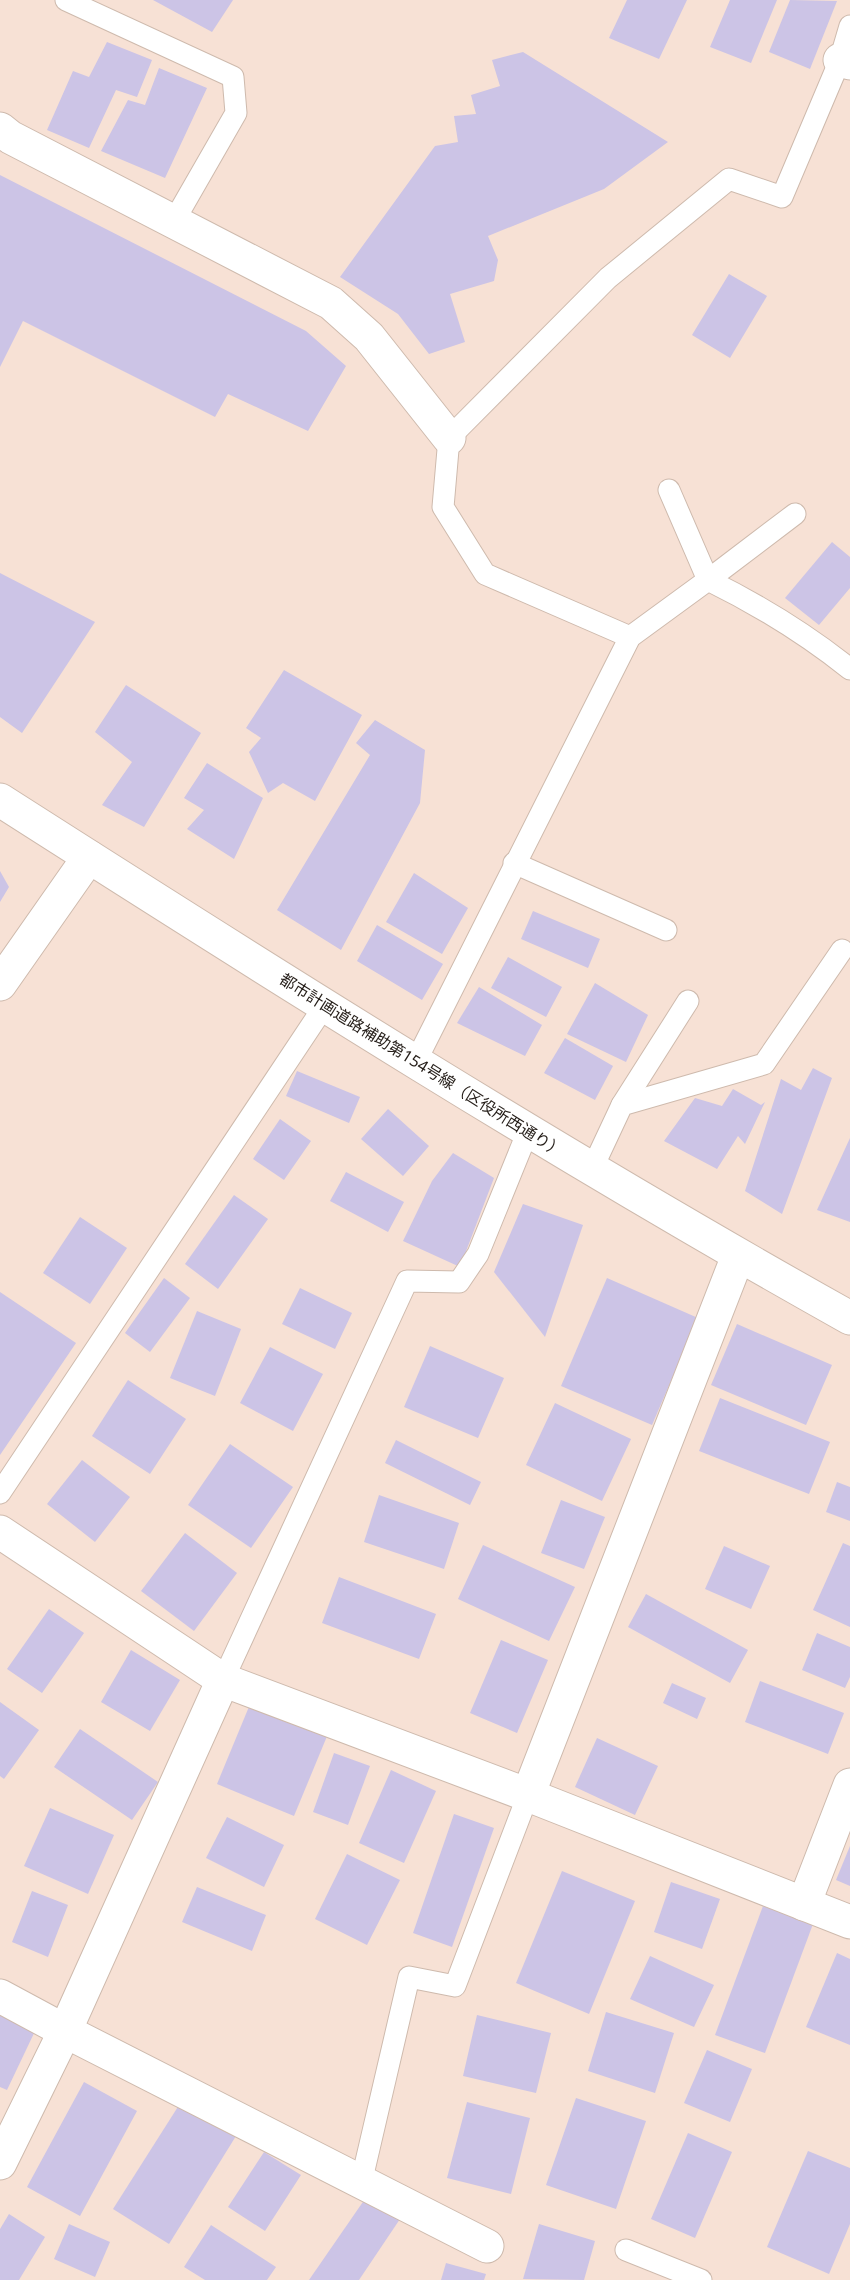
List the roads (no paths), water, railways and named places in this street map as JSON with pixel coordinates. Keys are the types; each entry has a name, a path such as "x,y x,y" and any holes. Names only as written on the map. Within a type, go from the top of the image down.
{"street":[{"path":"0,129 10,137 331,303 369,338 449,438"},
{"name":"都市計画道路補助第154号線（区役所西通り）","path":"0,800 415,1063 738,1256 850,1318"},
{"path":"0,984 89,857"},
{"path":"528,1795 738,1256"},
{"path":"0,1532 223,1680 528,1795 850,1922"},
{"path":"0,2163 65,2031 223,1680"},
{"path":"804,1904 850,1785"},
{"path":"0,1996 487,2246"}],"lane":[{"path":"66,0 233,77 236,112 174,221"},
{"path":"630,637 485,574 443,507 449,438 608,278 729,179 782,197 845,61 850,26"},
{"path":"669,490 708,580 754,603 850,669"},
{"path":"415,1063 630,637 795,514"},
{"path":"514,863 666,930"},
{"path":"622,1105 764,1064 842,950"},
{"path":"592,1169 622,1105 688,1001"},
{"path":"0,1492 325,1005"},
{"path":"223,1680 407,1281 459,1282 478,1254 528,1131"},
{"path":"361,2182 410,1977 455,1986 528,1795"},
{"path":"626,2250 701,2280"}]}
